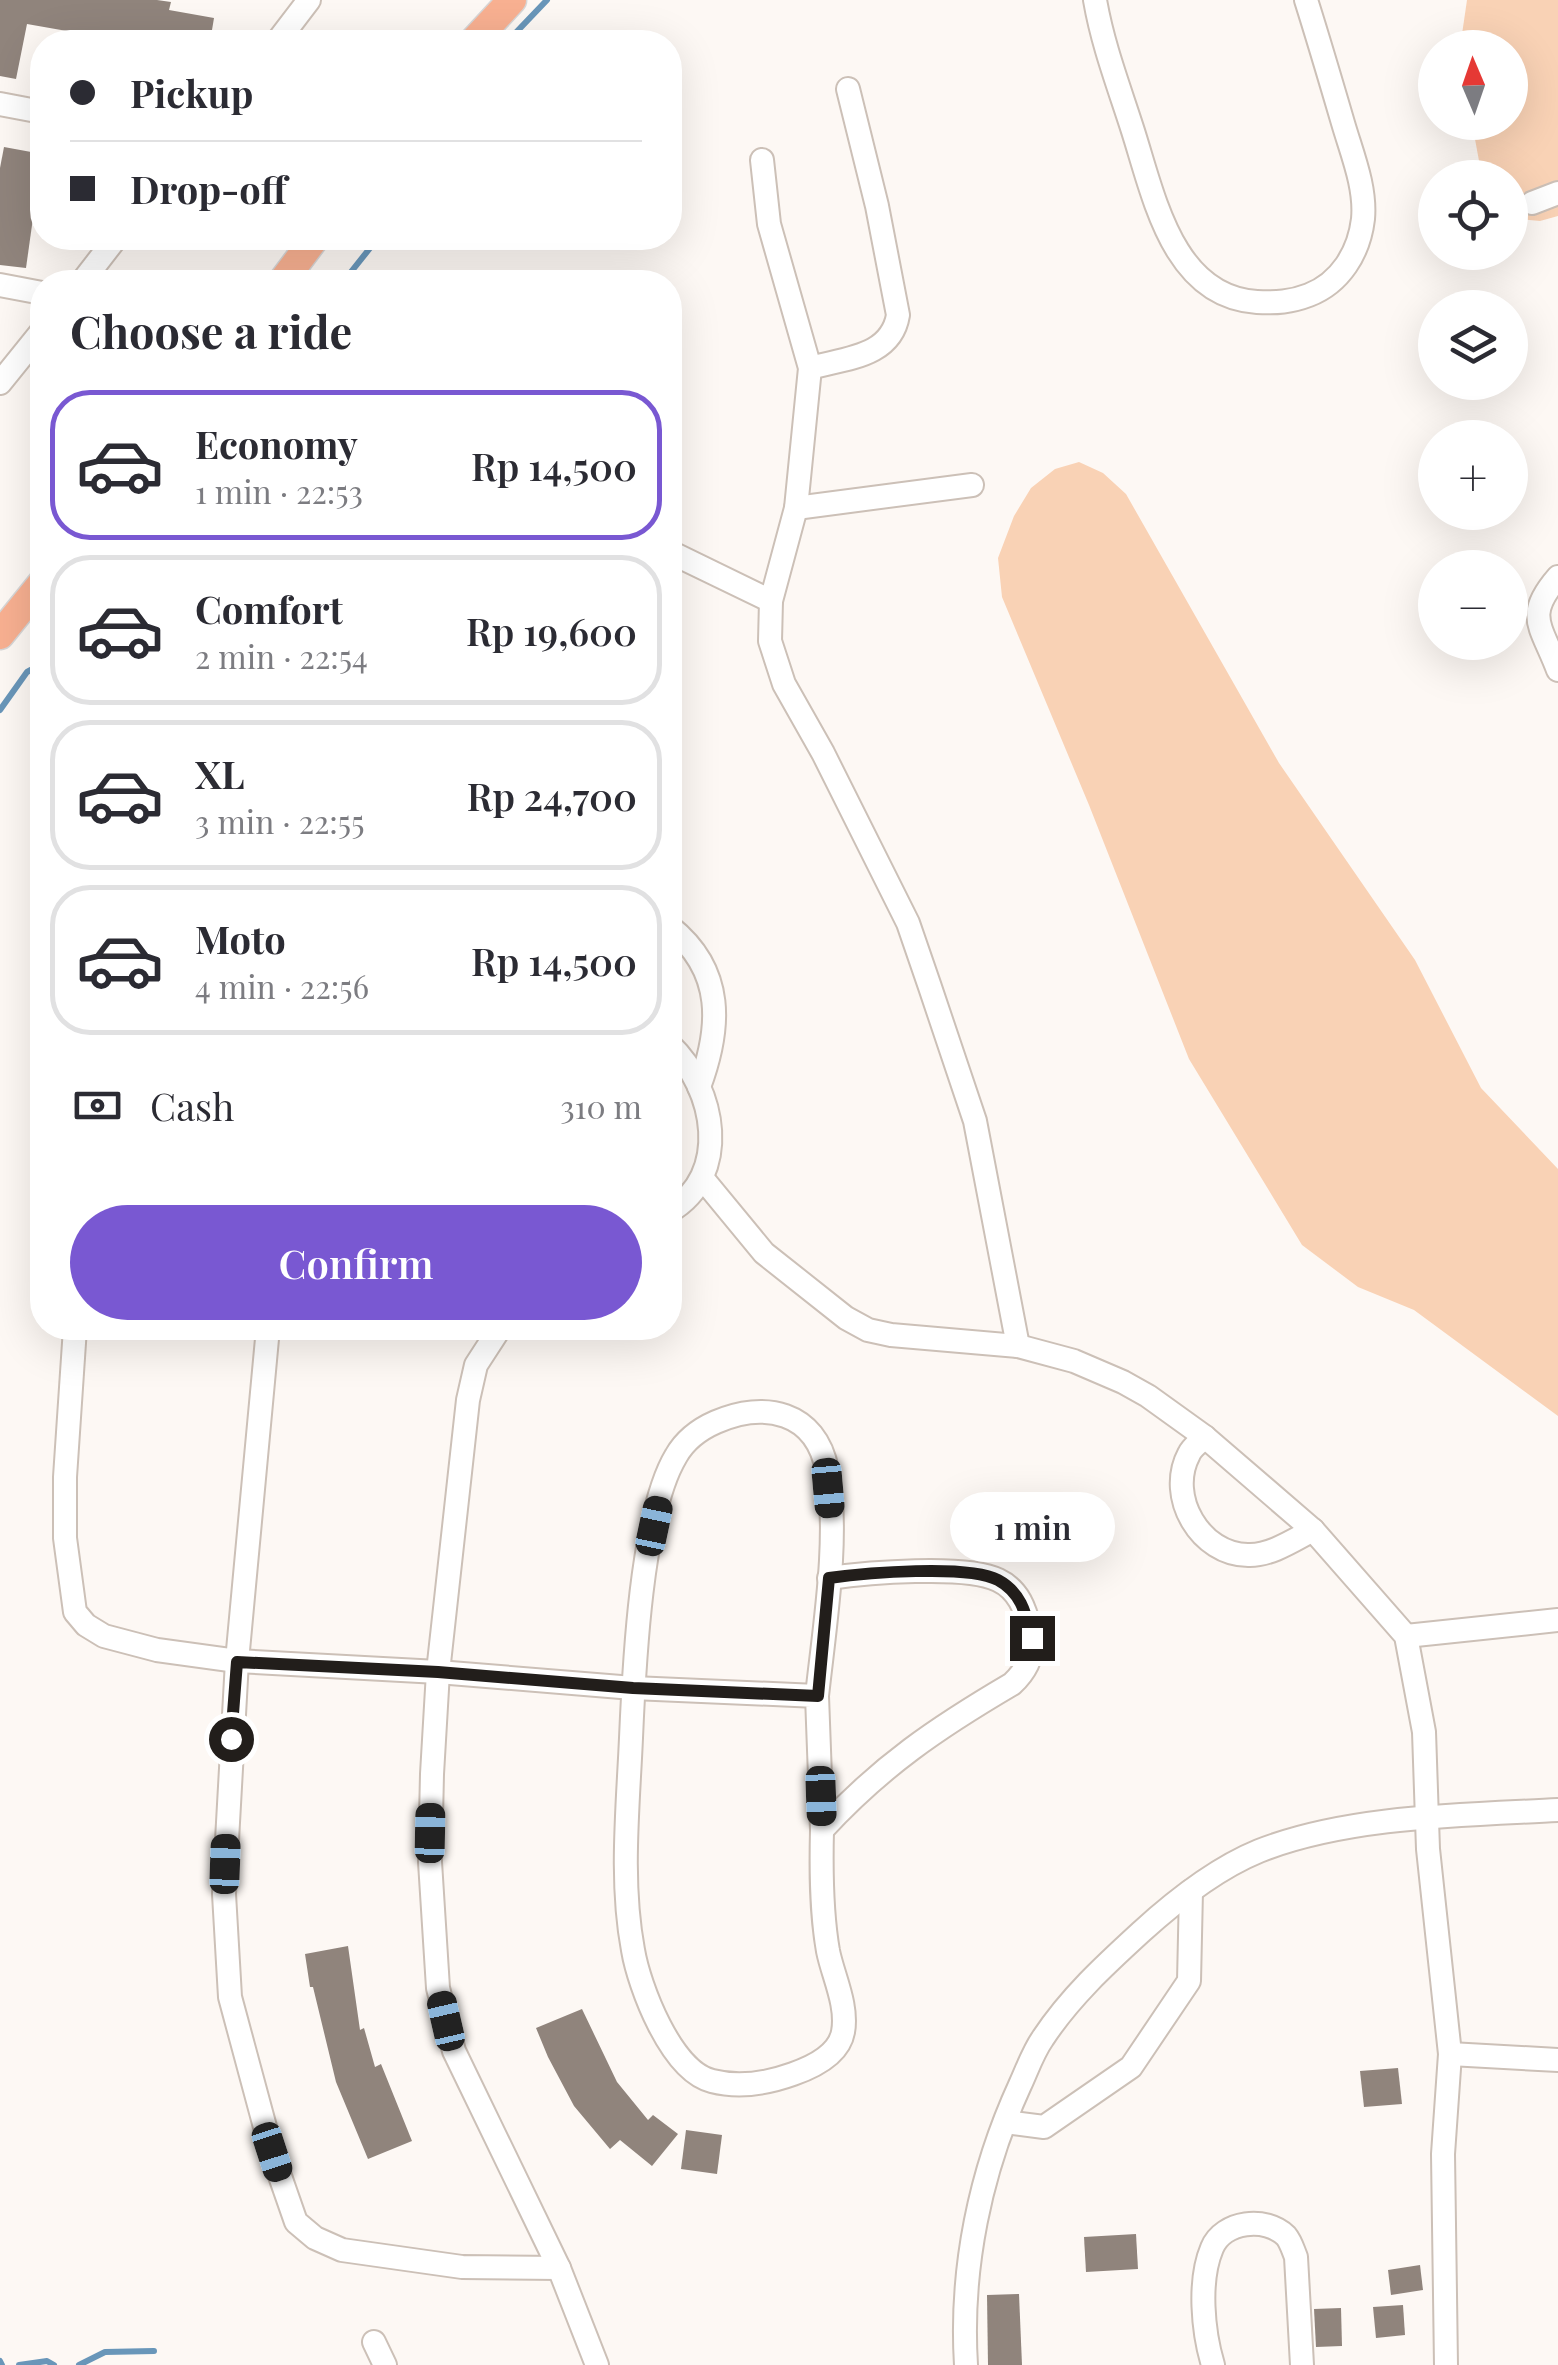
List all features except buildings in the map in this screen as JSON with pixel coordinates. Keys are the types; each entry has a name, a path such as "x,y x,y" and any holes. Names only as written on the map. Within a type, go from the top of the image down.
{"main road":[{"path":"484,30 512,0"},
{"path":"291,270 307,250"},
{"path":"0,635 30,598"}],"street":[{"path":"286,30 309,0"},
{"path":"1095,0 1109,64 1179,255 1217,293 1239,301 1286,303 1324,288 1340,274 1352,259 1363,218 1358,174 1306,0"},
{"path":"810,368 882,347 895,333 898,315 848,89"},
{"path":"0,104 30,110"},
{"path":"762,160 769,224 810,368 796,508 771,601 770,641 784,684 908,923 975,1121 1018,1346"},
{"path":"1532,203 1558,193"},
{"path":"91,270 107,250"},
{"path":"0,285 30,291"},
{"path":"0,383 30,346"},
{"path":"796,508 972,485"},
{"path":"682,558 771,601"},
{"path":"1558,576 1538,600 1537,612 1558,670"},
{"path":"682,940 694,952 710,982 715,1007 712,1052 699,1088"},
{"path":"682,1059 690,1067 710,1123 709,1157 703,1179 682,1204"},
{"path":"703,1179 764,1253 846,1318 868,1330 1018,1346 1074,1361 1123,1382 1205,1437 1313,1530 1406,1636 1424,1732 1439,1968 1450,2054 1443,2154 1446,2365"},
{"path":"74,1340 64,1477 65,1538 76,1612 86,1625 104,1636 157,1650 237,1662 818,1696"},
{"path":"267,1340 237,1662 224,1894 230,1997 272,2152 296,2222 315,2238 342,2250 462,2267 558,2268"},
{"path":"492,1340 476,1365 468,1400 438,1672 430,1862 438,1988 454,2051 558,2268 597,2365"},
{"path":"774,1411 799,1421 813,1436 827,1467 829,1578 818,1696 822,1900 828,1950 843,2008 844,2034 832,2053 808,2068 766,2084 709,2081 678,2054 661,2030 632,1949 627,1842 633,1688 648,1555 660,1496 676,1456 702,1429 740,1412 774,1411"},
{"path":"1205,1437 1190,1452 1184,1469 1184,1496 1192,1523 1213,1546 1232,1554 1254,1556 1313,1530"},
{"path":"822,1830 862,1786 903,1754 1012,1684 1024,1673 1031,1657 1032,1638 1025,1606 997,1579 923,1572 829,1578"},
{"path":"1406,1636 1558,1620"},
{"path":"966,2365 963,2318 989,2162 1042,2040 1091,1977 1191,1891 1257,1852 1286,1842 1428,1817 1558,1810"},
{"path":"1005,2122 1044,2127 1131,2067 1188,1981 1191,1891"},
{"path":"1450,2054 1558,2060"},
{"path":"1213,2365 1208,2349 1205,2294 1208,2260 1222,2234 1234,2226 1252,2223 1283,2233 1296,2258 1302,2365"},
{"path":"374,2342 385,2365"}],"shaded area":[{"path":"1467,0 1558,0 1558,216 1528,220 1528,160 1479,160 1475,140 1528,140 1528,30 1463,30"},
{"path":"1079,462 1103,473 1126,494 1279,763 1415,960 1481,1088 1558,1169 1558,1416 1414,1310 1358,1287 1302,1245 1189,1059 1002,597 998,558 1014,516 1031,488 1055,469"}],"waterway":[{"path":"518,30 547,0"},
{"path":"353,270 368,250"},
{"path":"0,710 30,670"},
{"path":"79,2365 105,2352 154,2351"},
{"path":"0,2361 2,2365"},
{"path":"19,2365 47,2361 54,2365"}],"route":[{"path":"231,1739 237,1662 818,1696 829,1578 851,1575 923,1572 997,1579 1025,1606 1032,1638"}]}
